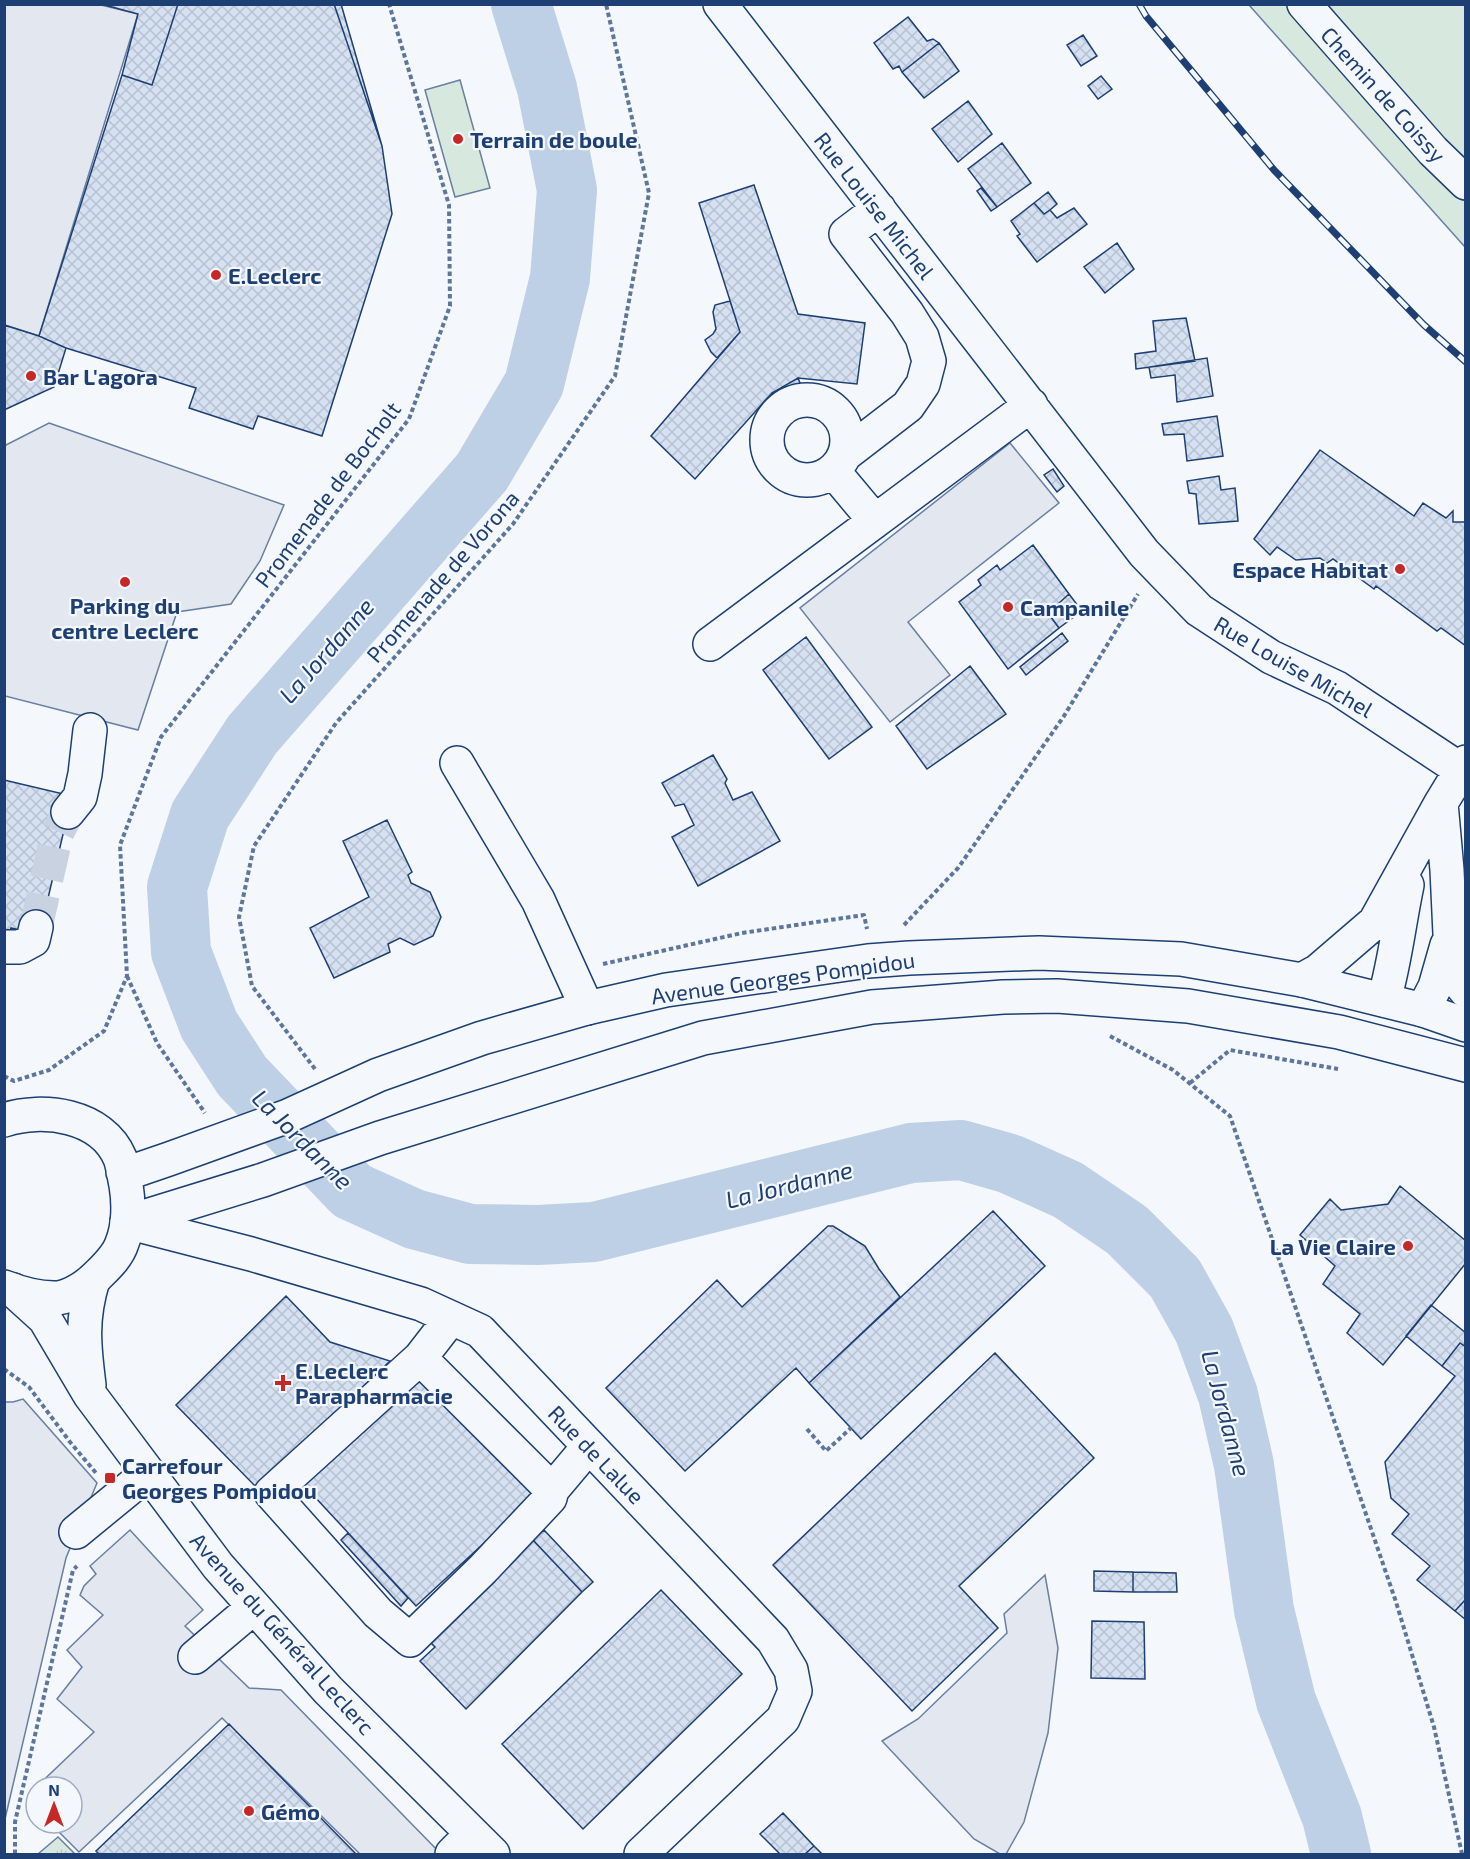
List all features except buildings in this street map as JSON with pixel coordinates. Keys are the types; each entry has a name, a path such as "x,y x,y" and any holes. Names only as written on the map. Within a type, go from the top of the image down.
{"street":[{"name":"Rue Louise Michel","path":"720,4 1144,553 1198,610 1271,657 1337,688 1463,766"},
{"name":"Chemin de Coissy","path":"1304,4 1433,151 1466,183"},
{"path":"875,521 841,462 909,406 923,384 929,361 922,337 917,329 846,234 879,209"},
{"path":"710,644 822,576 875,521 1031,405"},
{"path":"68,812 80,797 90,730"},
{"path":"457,763 538,900 587,1008"},
{"path":"1302,980 1318,971 1375,921 1463,766"},
{"path":"1441,803 1455,977 1466,991"},
{"path":"1414,851 1390,980 1401,1011 1465,1065"},
{"path":"4,947 20,947 33,940 36,927"},
{"path":"1057,996 1078,984 1233,992 1401,1011 1435,987 1450,934"},
{"name":"Avenue Georges Pompidou","path":"123,1172 131,1172 224,1140 288,1116 378,1075 482,1038 587,1008 666,990 868,961 1039,953 1181,958 1302,980 1401,1011 1466,1025"},
{"name":"Avenue Georges Pompidou","path":"127,1222 263,1180 380,1138 703,1038 872,1007 992,998 1057,996 1200,1008 1339,1032 1465,1065"},
{"path":"5,1119 22,1114 47,1114 69,1116 87,1125 107,1138 120,1157 128,1195 127,1222 122,1245 111,1262 93,1280 76,1292 59,1298 28,1296 9,1289"},
{"name":"Rue de Lalue","path":"127,1222 251,1254 421,1304 480,1331 773,1641 791,1670 795,1691 783,1719 641,1854"},
{"name":"Avenue du Général Leclerc","path":"90,1395 84,1324 86,1302 93,1280"},
{"name":"Avenue du Général Leclerc","path":"9,1289 45,1319 90,1395 218,1566 472,1847"},
{"path":"452,1318 420,1358 271,1493 378,1613 410,1640 483,1569 550,1498 552,1490 589,1446"},
{"path":"420,1358 552,1490"},
{"path":"76,1532 148,1473"},
{"path":"195,1657 254,1607"}],"path":[{"name":"Promenade de Bocholt","path":"224,1140 157,1043 127,976 120,845 161,737 409,419 450,306 449,205 389,4"},
{"name":"Promenade de Vorona","path":"335,1095 252,986 239,917 254,846 336,723 513,524 615,376 649,193 606,4"},
{"path":"902,928 958,868 1064,716 1156,565"},
{"name":"Promenade de Bocholt","path":"4,1076 14,1081 49,1070 104,1031 127,976"},
{"path":"1103,1032 1173,1070 1230,1116 1396,1602 1434,1727 1462,1854"},
{"path":"1190,1083 1230,1050 1342,1070"},
{"path":"807,1429 826,1451 851,1428"},
{"path":"15,1854 15,1822 73,1570 79,1564"}],"green space":[{"path":"1249,5 1465,5 1465,247"},
{"name":"Terrain de boule","path":"460,80 490,188 455,197 425,90"},
{"path":"58,1837 75,1854 38,1854"}],"shaded area":[{"path":"5,5 101,5 138,14 39,336 5,325"},
{"name":"Parking du centre Leclerc","path":"49,423 284,505 260,561 231,604 177,612 138,730 5,696 4,446"},
{"path":"1010,443 1059,503 908,622 950,675 890,722 800,608"},
{"path":"23,1399 97,1483 66,1558 5,1819 4,1402"},
{"path":"130,1530 203,1610 185,1626 249,1688 281,1690 441,1854 360,1854 222,1718 79,1852 62,1835 84,1835 84,1775 49,1775 94,1732 57,1699 82,1667 67,1650 103,1615 80,1595 84,1586 96,1574 90,1566"},
{"path":"1045,1575 1058,1648 1048,1733 1024,1822 1006,1854 1000,1854 974,1839 882,1741 918,1719 1007,1633 1004,1614"}],"waterway":[{"name":"La Jordanne","path":"521,4 547,88 567,190 560,278 534,384 482,472 252,735 200,815 177,887 181,952 209,1025 242,1076 352,1191 414,1219 470,1234 538,1235 594,1232 911,1153 961,1150 1010,1164 1068,1190 1127,1230 1175,1278 1204,1330 1228,1395 1244,1465 1264,1610 1286,1701 1332,1817 1341,1854"}],"tunnel":[{"path":"36,927 57,834 68,812"}],"railway":[{"path":"1139,4 1146,16 1274,170 1424,325 1466,362"}],"place":[{"name":"Terrain de boule","path":"458,139"},
{"name":"E.Leclerc","path":"216,275"},
{"name":"Bar L'agora","path":"31,376"},
{"name":"Espace Habitat","path":"1400,569"},
{"name":"Parking du centre Leclerc","path":"125,582"},
{"name":"Campanile","path":"1008,607"},
{"name":"La Vie Claire","path":"1408,1246"},
{"name":"E.Leclerc Parapharmacie","path":"283,1383"},
{"name":"Carrefour Georges Pompidou","path":"110,1478"},
{"name":"Gémo","path":"249,1811"}]}
